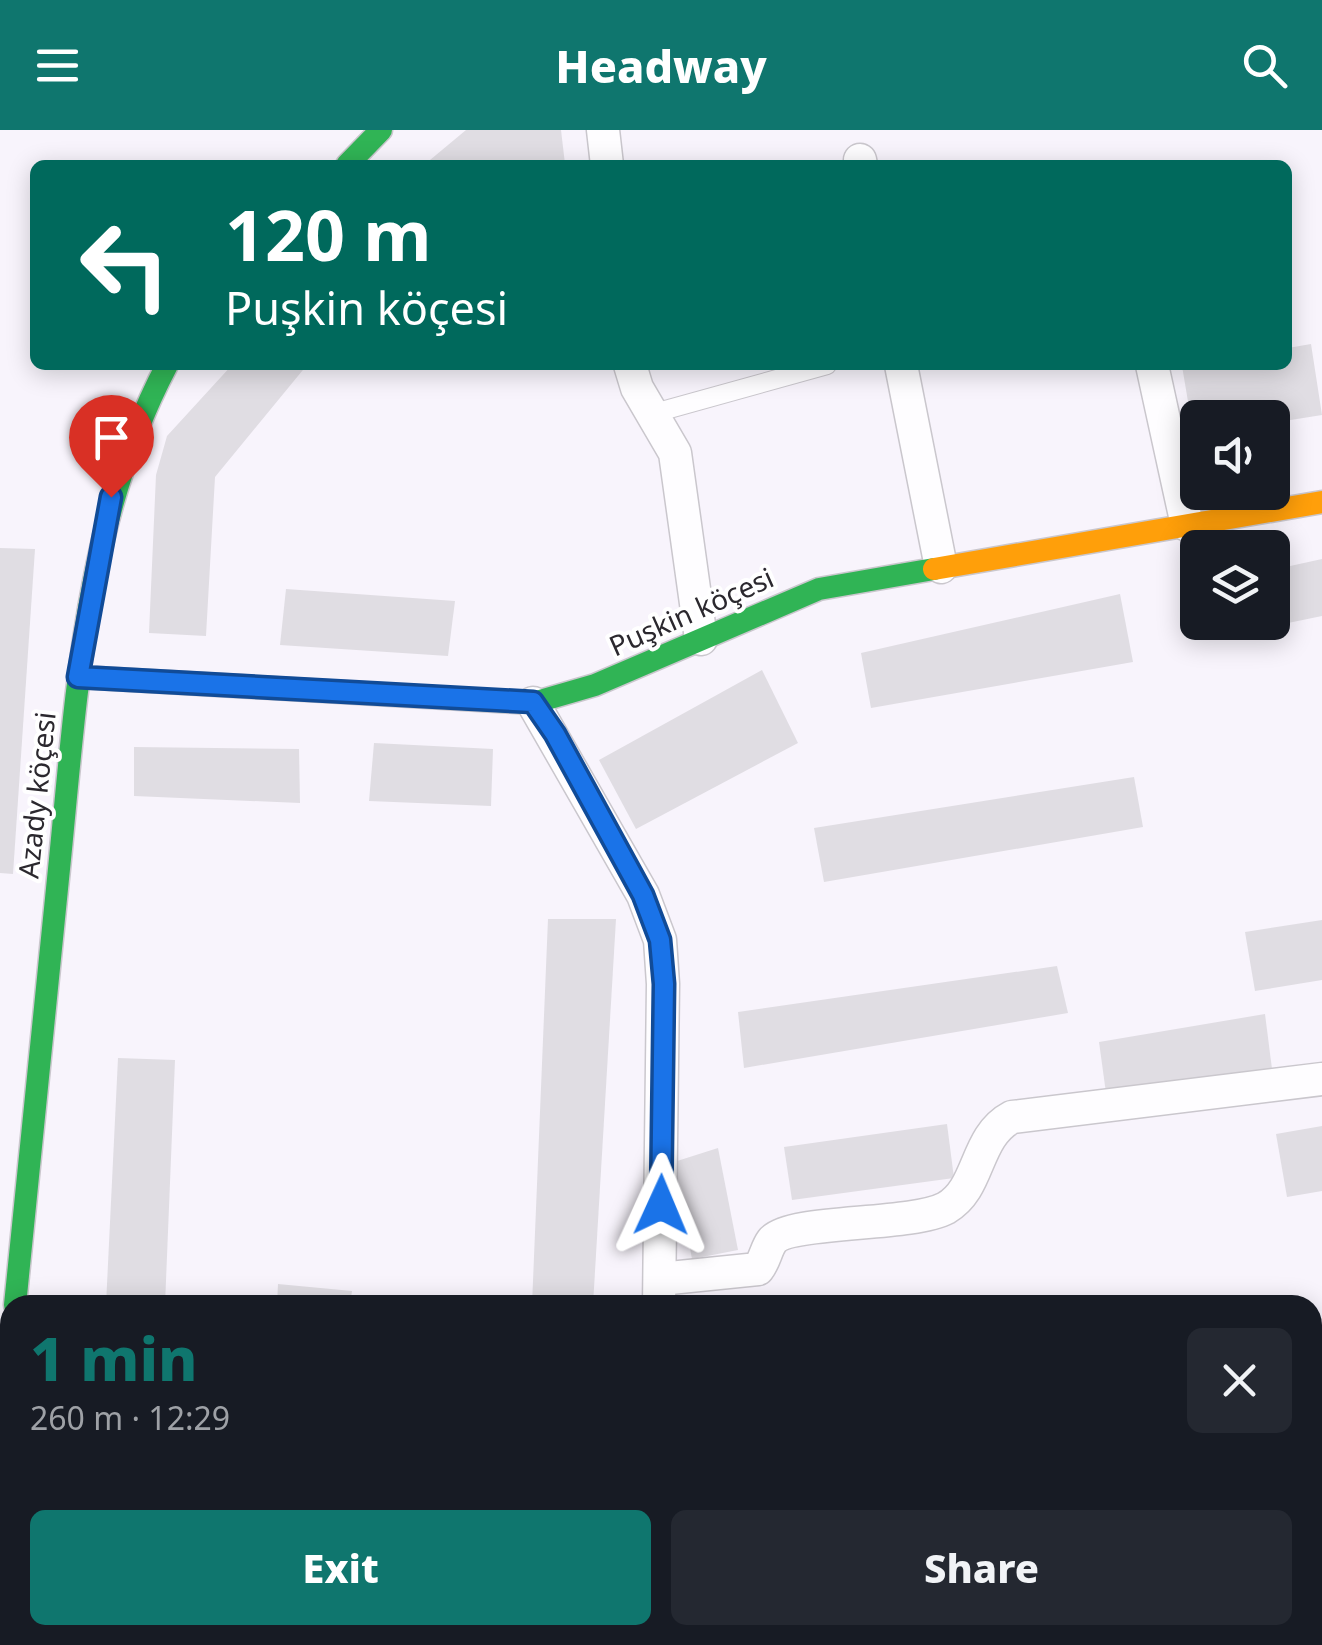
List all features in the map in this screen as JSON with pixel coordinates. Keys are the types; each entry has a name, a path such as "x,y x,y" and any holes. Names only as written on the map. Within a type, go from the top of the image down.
{"street":[{"path":"352,160 381,130"},
{"path":"603,130 606,160"},
{"name":"Azady köçesi","path":"16,1295 78,677 115,483 148,395 164,370"},
{"path":"632,370 651,414 675,453 701,639"},
{"path":"902,370 941,567"},
{"path":"1153,370 1188,525"},
{"name":"Puşkin köçesi","path":"78,677 533,702 596,686 819,590 1322,502"},
{"path":"533,702 555,734 643,895 660,940 664,984 660,1292 758,1268 772,1241 794,1230 903,1220 946,1208 965,1191 987,1138 1012,1117 1322,1079"}],"lane":[{"path":"651,414 808,370"}],"building":[{"path":"466,130 561,130 565,160 430,160"},
{"path":"1311,344 1322,415 1290,420 1290,400 1188,400 1183,370 1292,370 1292,347"},
{"path":"227,370 303,370 215,477 206,636 149,633 156,475 167,436"},
{"path":"0,548 35,549 13,874 0,873"},
{"path":"1322,559 1322,616 1290,623 1290,566"},
{"path":"286,589 455,601 448,656 280,645"},
{"path":"1120,594 1133,662 871,708 861,653"},
{"path":"762,670 798,743 636,829 599,760"},
{"path":"374,743 493,749 491,806 369,801"},
{"path":"134,747 299,749 300,803 134,796"},
{"path":"1134,777 1143,827 824,882 814,828"},
{"path":"548,919 616,919 594,1295 532,1295"},
{"path":"1322,920 1322,980 1255,991 1245,932"},
{"path":"1057,966 1068,1013 744,1068 738,1012"},
{"path":"1265,1014 1272,1069 1106,1093 1099,1042"},
{"path":"118,1058 175,1060 165,1295 106,1295"},
{"path":"947,1124 954,1178 792,1200 784,1147"},
{"path":"1322,1126 1322,1191 1287,1197 1276,1134"},
{"path":"718,1148 738,1250 692,1259 674,1162"},
{"path":"278,1284 352,1291 351,1295 277,1295"}],"traffic: fast":[{"path":"352,160 381,130"},
{"path":"16,1295 80,668 102,544 118,483 165,370"},
{"path":"79,677 533,703 595,685 819,589 934,569"}],"traffic: slow":[{"path":"934,569 1322,502"}],"route":[{"path":"111,497 78,677 533,702 555,734 643,895 660,940 664,984 661,1205"}]}
